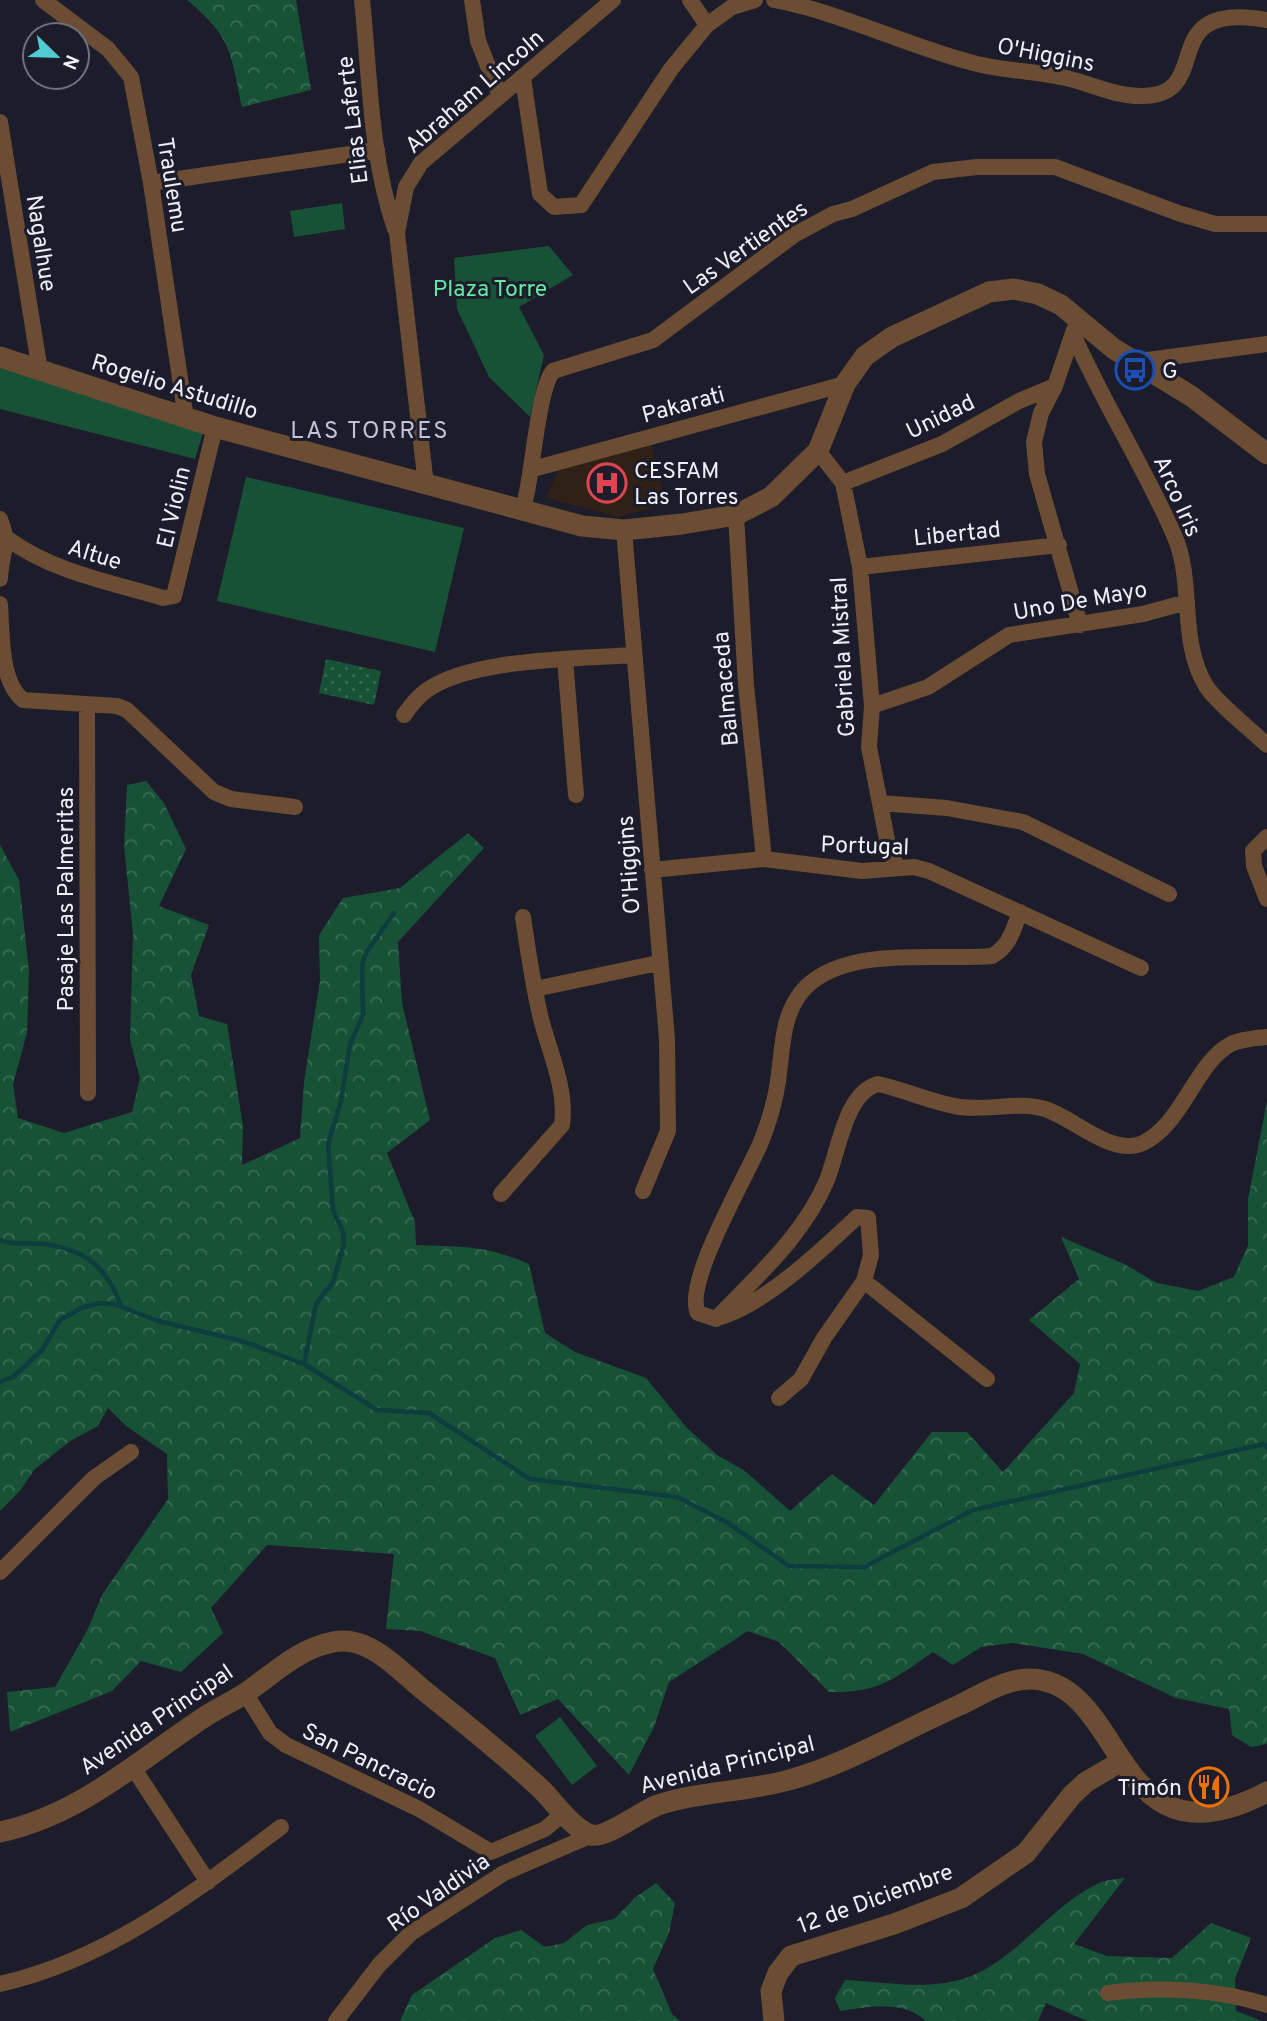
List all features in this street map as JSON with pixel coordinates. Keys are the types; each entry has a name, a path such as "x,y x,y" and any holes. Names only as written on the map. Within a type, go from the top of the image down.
{"street":[{"name":"Traulemu","path":"43,0 108,49 131,77 151,183 186,419"},
{"name":"Elias Laferte","path":"362,0 384,198 397,233"},
{"path":"472,0 478,41 500,96"},
{"name":"Abraham Lincoln","path":"426,485 397,233 406,187 421,163 612,0"},
{"path":"690,0 707,25"},
{"path":"523,78 540,194 554,206 581,205 671,69 707,25 732,6 755,0"},
{"name":"O'Higgins","path":"774,0 820,6 976,64 1044,73 1124,96 1163,93 1174,85 1182,73 1191,32 1203,16 1226,10 1267,20"},
{"name":"Nagalhue","path":"0,122 40,371"},
{"path":"151,183 377,150"},
{"name":"Las Vertientes","path":"523,509 533,469 542,399 547,379 553,371 653,340 794,235 833,214 852,209 933,172 977,167 1055,167 1178,214 1215,224 1267,224"},
{"name":"Rogelio Astudillo","path":"0,357 186,419 582,526 624,530 736,515 771,497 818,451 845,384 865,356 892,337 989,292 1014,289 1038,294 1061,305 1075,327 1191,396 1267,454"},
{"path":"1075,327 1055,386 1041,413 1034,442 1037,474 1080,625"},
{"name":"Arco Iris","path":"1075,327 1095,385 1143,471 1176,538 1187,602 1190,643 1206,686 1267,745"},
{"path":"1133,362 1267,344"},
{"name":"Pakarati","path":"533,469 845,384"},
{"name":"Unidad","path":"844,483 942,444 1018,401 1055,386"},
{"name":"El Violin","path":"174,596 215,427"},
{"name":"Gabriela Mistral","path":"818,451 844,483 860,567 872,706 869,747 889,850 898,868"},
{"name":"Balmaceda","path":"736,515 746,685 764,859"},
{"path":"0,519 8,539 1,562 0,579"},
{"name":"O'Higgins","path":"624,530 658,963 667,1039 668,1130 643,1191"},
{"name":"Altue","path":"8,539 28,554 52,564 163,597 174,596"},
{"name":"Libertad","path":"860,567 1059,545"},
{"name":"Uno De Mayo","path":"872,706 928,687 985,647 1009,635 1143,614 1187,602"},
{"path":"0,604 4,677 11,692 23,700 117,706 127,710 214,792 231,799 295,807"},
{"path":"404,715 421,694 440,682 481,668 633,655"},
{"path":"565,659 576,795"},
{"name":"Pasaje Las Palmeritas","path":"87,705 88,1093"},
{"path":"880,803 947,808 1023,822 1169,894"},
{"path":"1267,837 1253,851 1254,866 1267,900"},
{"name":"Portugal","path":"652,870 764,859 862,871 898,868 929,871 1141,968"},
{"path":"779,1398 801,1379 824,1338 864,1281 871,1255 871,1223 863,1215 857,1217 802,1266 736,1314 716,1319 698,1313 694,1305 697,1286 771,1114 784,1034 795,1000 808,985 824,974 862,961 890,956 992,956 1009,940 1020,912"},
{"path":"501,1194 562,1125 564,1113 559,1079 535,989 523,917"},
{"path":"535,989 658,963"},
{"path":"716,1319 807,1219 835,1160 856,1098 866,1088 878,1084 963,1108 1023,1105 1044,1109 1112,1142 1135,1146 1146,1142 1169,1122 1217,1056 1230,1044 1267,1037"},
{"path":"864,1281 987,1379"},
{"path":"0,1572 94,1478 131,1452"},
{"name":"Avenida Principal","path":"0,1832 34,1825 63,1812 134,1769 288,1660 309,1649 333,1642 361,1644 390,1663 476,1733 592,1835 604,1834 639,1813 659,1805 692,1796 766,1786 820,1770 973,1698 1006,1684 1028,1679 1045,1682 1065,1691 1083,1705 1135,1782 1166,1805 1192,1812 1221,1810 1247,1803 1267,1792"},
{"name":"San Pancracio","path":"245,1693 270,1733 286,1745 419,1809 491,1852 545,1829 565,1812"},
{"name":"12 de Diciembre","path":"774,2021 771,1991 778,1973 791,1956 864,1935 961,1898 1026,1853 1072,1795 1086,1782 1122,1761"},
{"path":"134,1769 208,1882"},
{"path":"0,1984 51,1969 121,1940 208,1882 281,1827"},
{"name":"Río Valdivia","path":"337,2021 379,1965 411,1933 504,1873 592,1835"},
{"path":"1108,1993 1137,1989 1198,1992 1267,2005"}],"shaded area":[{"name":"CESFAM Las Torres","path":"651,444 666,504 618,517 546,498 559,469"}],"green space":[{"path":"187,0 296,0 311,90 242,107 227,47 213,25"},
{"path":"342,203 345,229 294,237 290,211"},
{"name":"Plaza Torre","path":"549,246 573,275 519,307 544,355 530,417 489,377 457,309 454,258"},
{"path":"0,368 204,430 195,459 0,409"},
{"path":"246,477 464,528 435,652 217,601"},
{"path":"326,659 381,671 374,705 319,693"},
{"path":"146,781 164,803 186,849 159,906 209,925 191,975 199,1016 227,1024 243,1126 242,1165 300,1138 304,1082 320,981 319,935 343,898 400,888 468,833 484,848 398,942 402,1003 430,1120 387,1153 415,1222 416,1245 486,1250 529,1264 545,1333 575,1352 646,1378 687,1428 717,1455 745,1471 790,1511 832,1474 874,1505 932,1432 967,1432 1003,1472 1074,1393 1080,1364 1029,1320 1079,1279 1061,1237 1124,1264 1157,1283 1198,1291 1234,1277 1248,1245 1248,1199 1267,1101 1267,1744 1251,1747 1232,1735 1229,1709 1176,1698 1083,1654 1012,1643 981,1647 953,1665 933,1652 907,1670 874,1687 829,1692 779,1642 748,1631 669,1682 654,1727 629,1775 558,1699 520,1715 495,1658 420,1631 386,1629 394,1554 267,1545 211,1608 223,1633 181,1672 141,1661 112,1691 10,1732 7,1692 55,1687 87,1631 102,1595 168,1499 167,1454 126,1426 108,1408 98,1426 70,1441 34,1470 20,1491 0,1511 0,845 19,880 29,971 27,1033 13,1084 18,1118 64,1133 132,1112 140,1078 130,1040 133,934 124,846 127,785"},
{"path":"560,1717 597,1766 572,1785 535,1736"},
{"path":"1125,1878 1074,1944 1107,1956 1172,1958 1211,1923 1251,1938 1235,1979 1236,2011 1262,2021 1087,2021 1046,2003 1038,2021 926,2021 906,2010 884,2006 840,2011 835,1998 845,1980 929,1985 962,1979 994,1964 1082,1892 1102,1882"},
{"path":"656,1883 675,1903 669,1933 653,1969 672,2014 680,2021 400,2021 412,1995 495,1938 521,1930 545,1947 564,1943 587,1925 614,1919 636,1897"}],"waterway":[{"path":"304,1364 316,1304 333,1282 344,1244 343,1232 333,1210 328,1144 341,1101 350,1044 363,1015 362,965 366,953 394,913"},
{"path":"0,1240 59,1247 83,1256 102,1271 121,1306"},
{"path":"0,1382 13,1377 42,1350 60,1320 81,1308 100,1303 114,1304 158,1321 242,1341 304,1364 377,1410 429,1413 530,1479 677,1497 728,1523 789,1566 864,1567 973,1510 1264,1444 1267,1447"}],"place":[{"name":"G","path":"1135,370"},
{"name":"CESFAM Las Torres","path":"607,483"},
{"name":"Timón","path":"1209,1787"}],"district":[{"name":"LAS TORRES","path":"370,430"}]}
